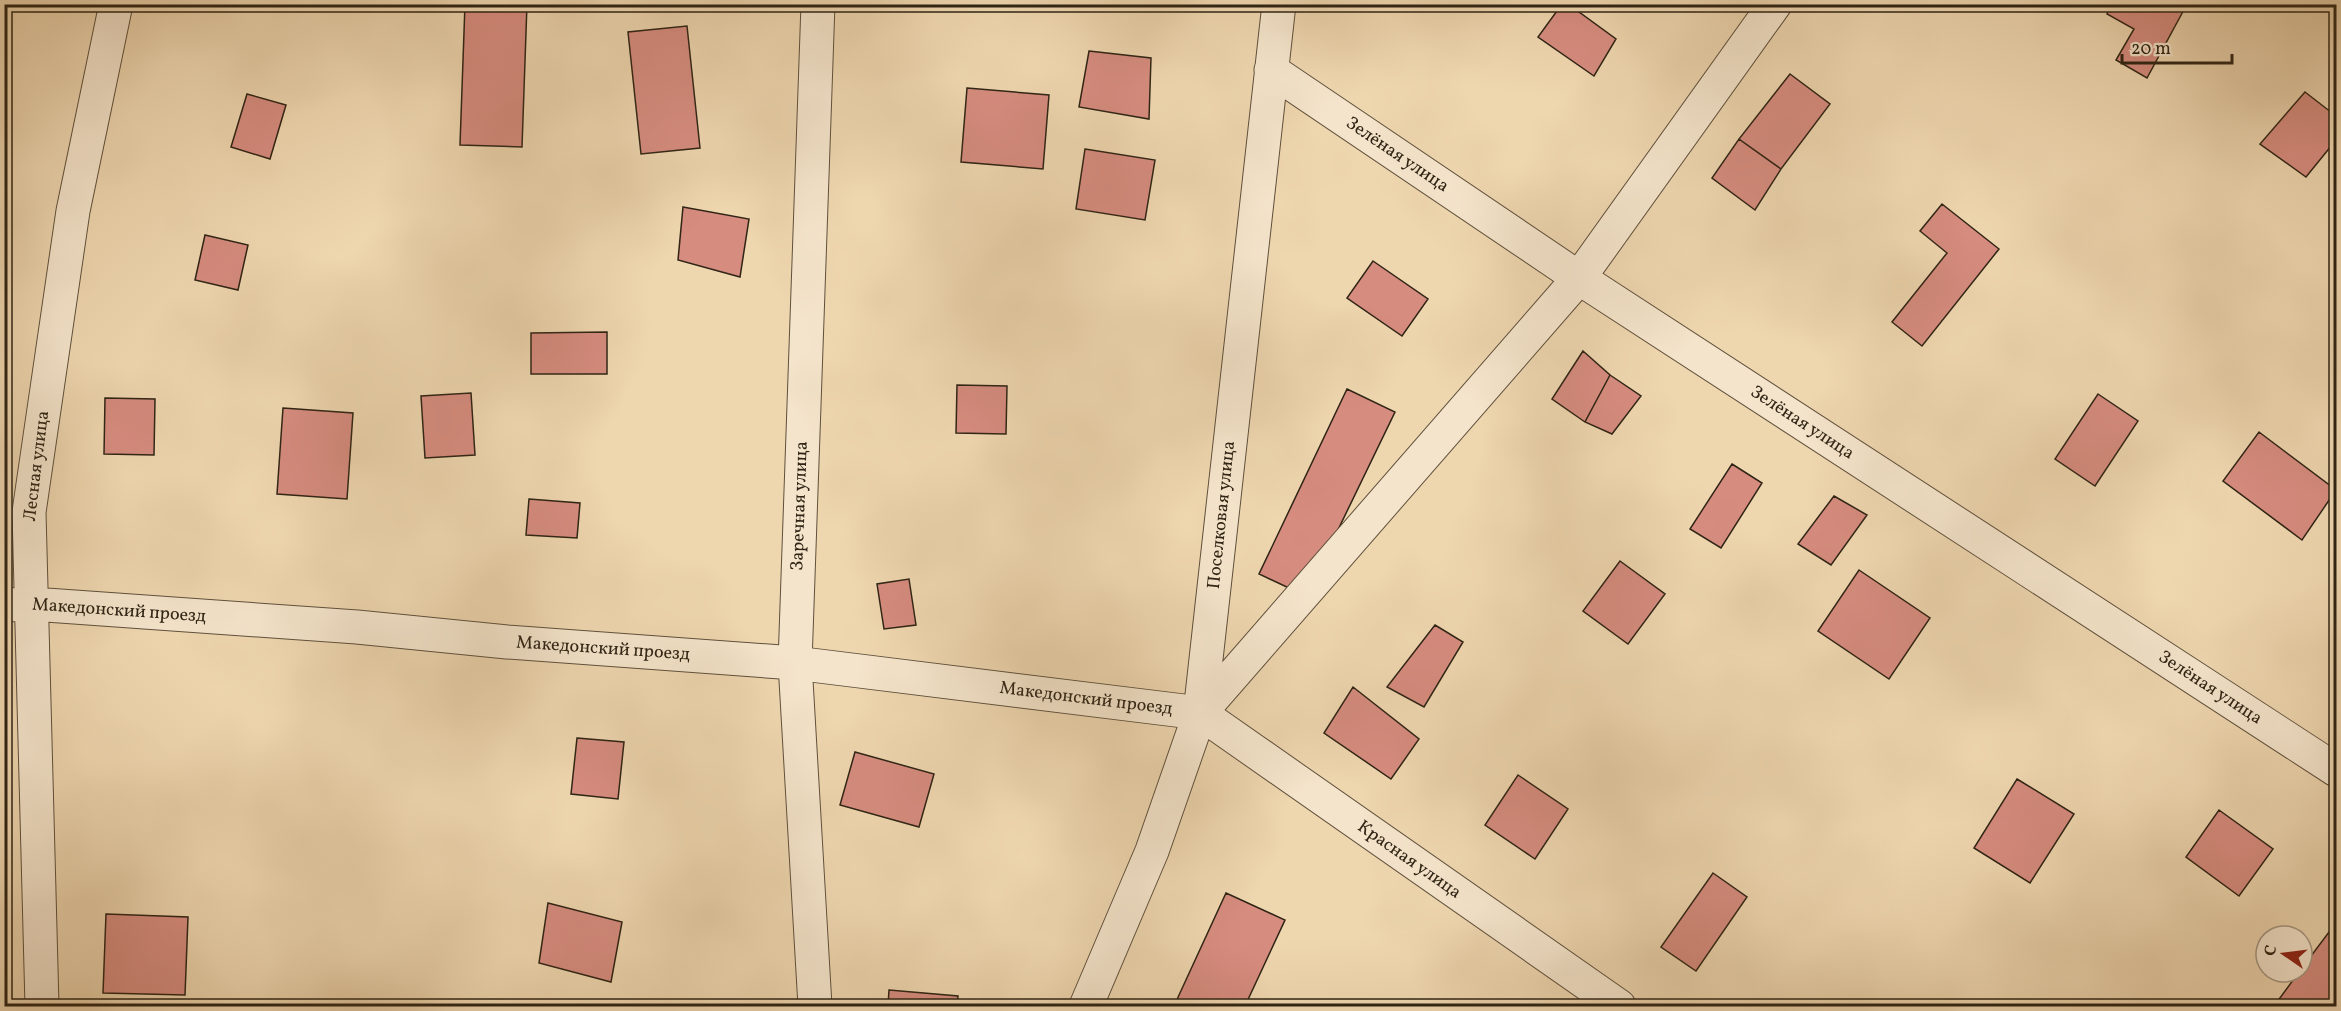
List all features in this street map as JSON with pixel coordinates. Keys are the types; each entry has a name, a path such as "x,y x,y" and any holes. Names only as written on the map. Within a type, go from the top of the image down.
{"street":[{"name":"Лесная улица","path":"42,1006 18,605 29,512 73,211 116,4"},
{"name":"Заречная улица","path":"815,1006 795,663 818,4"},
{"name":"Поселковая улица","path":"1086,1006 1152,851 1200,713 1279,4"},
{"path":"1200,713 1579,278 1775,4"},
{"name":"Зелёная улица","path":"1271,70 1579,278 2337,770"},
{"name":"Македонский проезд","path":"18,605 357,627 507,642 795,663 1200,713"},
{"name":"Красная улица","path":"1200,713 1619,1006"}],"building":[{"path":"465,4 527,4 522,147 460,145"},
{"path":"1562,4 1568,4 1616,39 1594,76 1538,37"},
{"path":"2112,4 2187,4 2147,78 2116,60 2134,29 2107,14"},
{"path":"687,26 700,148 641,154 628,32"},
{"path":"1089,51 1151,58 1149,119 1079,107"},
{"path":"1790,74 1830,104 1781,169 1739,139"},
{"path":"967,88 1049,95 1043,169 961,162"},
{"path":"2305,92 2336,116 2336,140 2306,177 2260,144"},
{"path":"247,94 286,105 270,159 231,147"},
{"path":"1739,139 1781,169 1755,210 1712,178"},
{"path":"1085,149 1155,160 1145,220 1076,209"},
{"path":"1942,204 1999,249 1922,346 1892,322 1947,253 1920,231"},
{"path":"683,207 749,219 740,277 678,260"},
{"path":"205,235 248,245 238,290 195,280"},
{"path":"1373,261 1428,299 1402,336 1347,298"},
{"path":"607,332 607,374 531,374 531,333"},
{"path":"1583,351 1610,375 1585,422 1552,399"},
{"path":"1610,375 1641,396 1612,434 1585,422"},
{"path":"957,385 1007,386 1006,434 956,433"},
{"path":"1347,389 1395,412 1306,596 1259,574"},
{"path":"471,393 475,455 425,458 421,396"},
{"path":"2098,394 2138,421 2095,486 2055,459"},
{"path":"105,398 155,399 154,455 104,454"},
{"path":"283,408 353,413 347,499 277,494"},
{"path":"2259,432 2336,490 2302,540 2223,481"},
{"path":"1732,464 1762,483 1721,548 1690,529"},
{"path":"1834,496 1867,515 1831,565 1798,544"},
{"path":"529,499 580,503 577,538 526,535"},
{"path":"1620,561 1665,594 1628,644 1583,611"},
{"path":"1859,570 1930,618 1889,679 1818,631"},
{"path":"909,579 916,625 884,629 877,584"},
{"path":"1435,625 1463,642 1424,707 1387,687"},
{"path":"1353,687 1419,739 1391,779 1324,733"},
{"path":"577,738 624,742 618,799 571,794"},
{"path":"855,752 934,774 919,827 840,805"},
{"path":"1518,775 1568,809 1535,859 1485,825"},
{"path":"2017,779 2074,814 2030,883 1974,848"},
{"path":"2219,810 2273,849 2239,896 2186,857"},
{"path":"1713,873 1747,897 1696,971 1661,947"},
{"path":"1226,893 1285,920 1245,1006 1174,1006"},
{"path":"548,903 622,922 611,982 539,963"},
{"path":"106,914 188,917 185,995 103,993"},
{"path":"2329,932 2336,938 2336,990 2324,1006 2274,1006 2290,984 2314,984 2314,952"},
{"path":"889,990 958,996 957,1006 888,1006"},
{"path":"1831,1001 1841,1006 1828,1006"}]}
